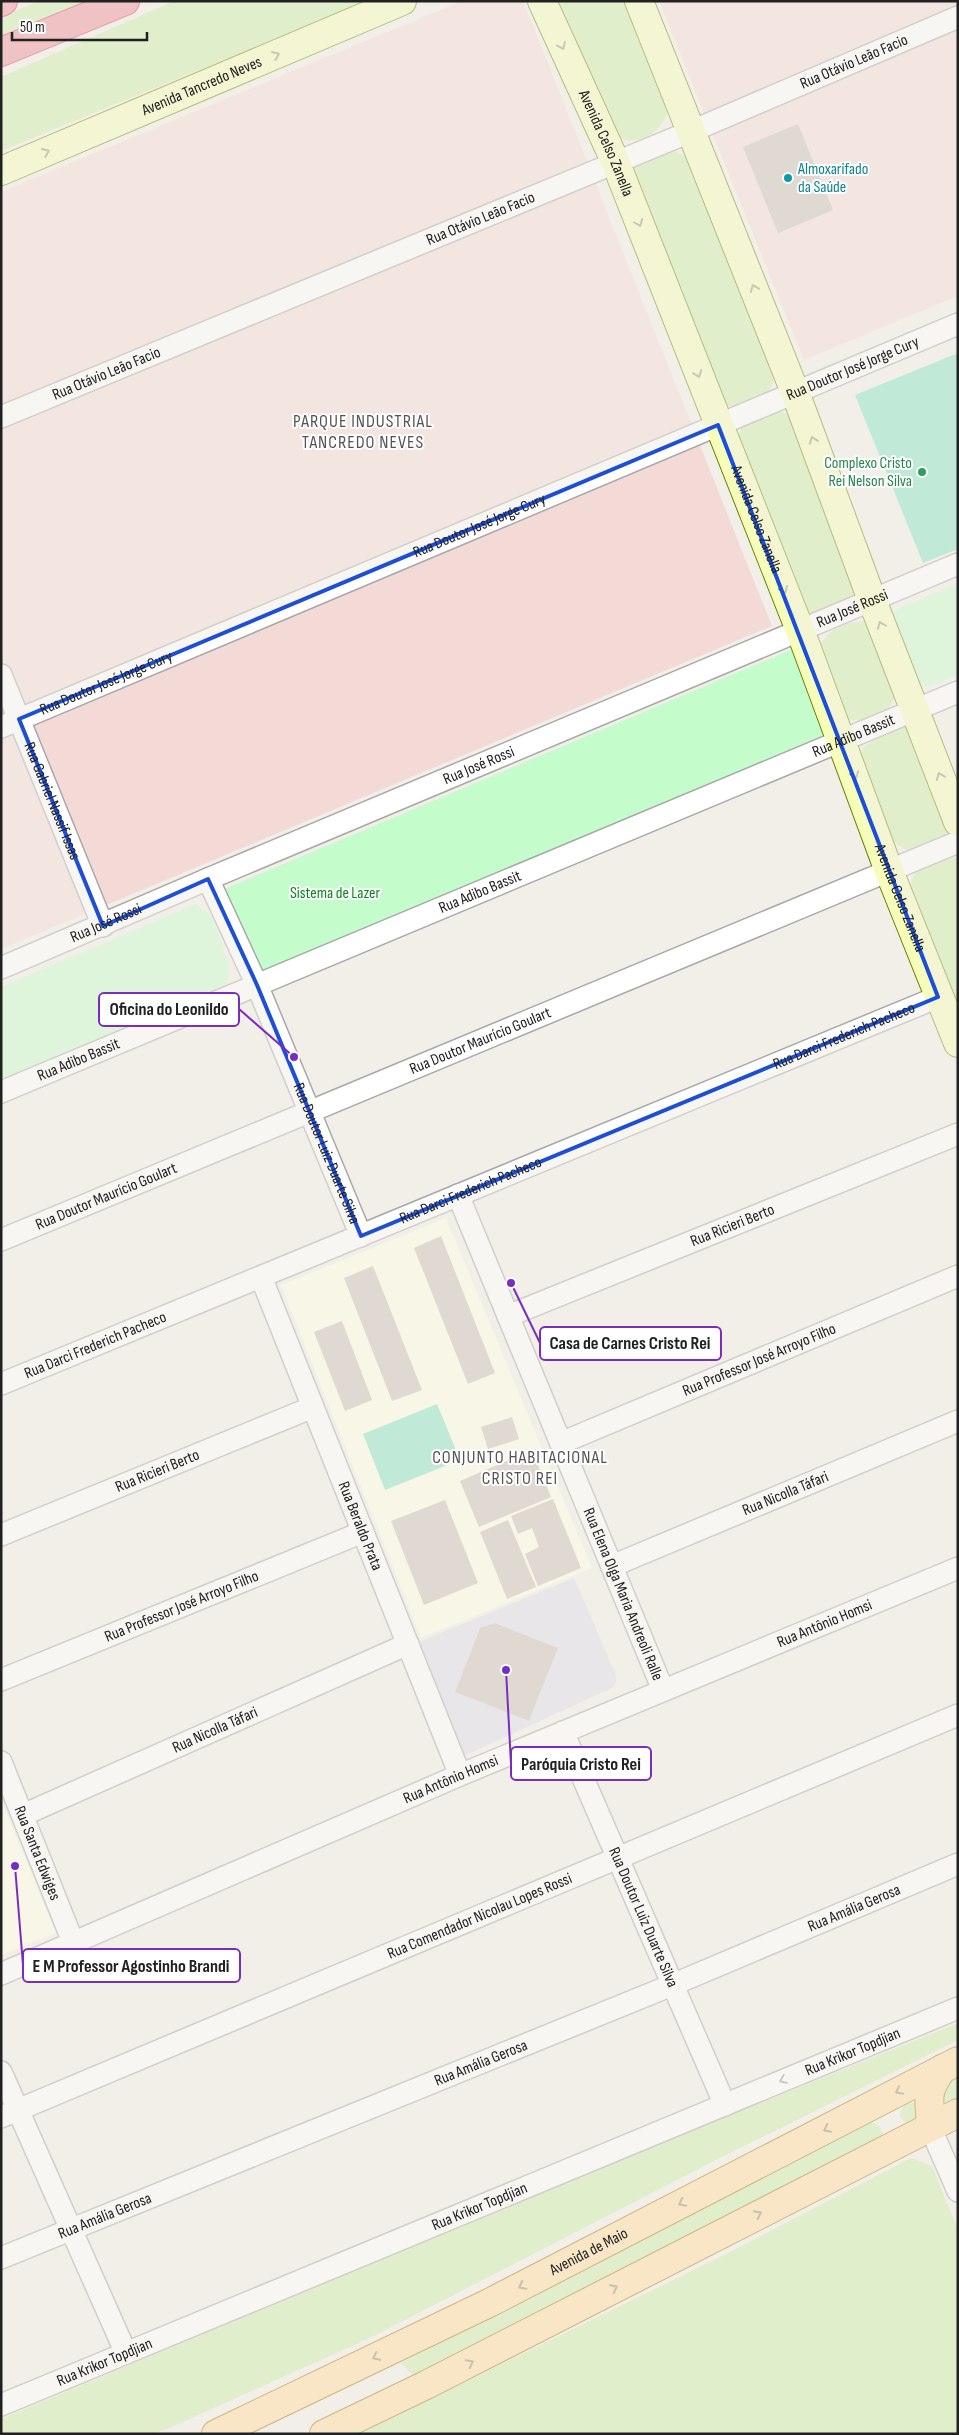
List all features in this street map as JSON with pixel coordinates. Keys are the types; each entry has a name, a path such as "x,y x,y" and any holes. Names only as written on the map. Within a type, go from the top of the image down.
{"highway":[{"path":"1,52 125,1"}],"main road":[{"name":"Avenida de Maio","path":"216,2434 489,2303 950,2065"},
{"path":"930,2127 928,2097 932,2085 950,2065"},
{"path":"870,2107 886,2126 902,2140"},
{"path":"324,2434 435,2380 958,2113"}],"street":[{"name":"Avenida Tancredo Neves","path":"1,171 402,1"},
{"name":"Avenida Celso Zanella","path":"542,1 615,161 800,630 842,739 889,871 958,1043"},
{"path":"639,1 796,392 872,600 958,822"},
{"name":"Rua Otávio Leão Facio","path":"1,417 615,161 692,131 958,16"},
{"name":"Rua Doutor José Jorge Cury","path":"10,723 958,324"},
{"name":"Rua José Rossi","path":"1,968 958,564"},
{"name":"Rua Gabriel Nassif Issas","path":"1,676 10,723 103,926"},
{"name":"Rua Adibo Bassit","path":"1,1092 958,692"},
{"name":"Rua Doutor Maurício Goulart","path":"1,1240 958,842"},
{"name":"Rua Doutor Luiz Duarte Silva","path":"208,879 257,985 361,1236"},
{"name":"Rua Darci Frederich Pacheco","path":"1,1384 938,997"},
{"name":"Rua Ricieri Berto","path":"508,1316 958,1134"},
{"name":"Rua Elena Olga Maria Andreoli Ralle","path":"458,1195 663,1690"},
{"name":"Rua Professor José Arroyo Filho","path":"561,1443 958,1276"},
{"name":"Rua Beraldo Prata","path":"261,1277 460,1775"},
{"name":"Rua Ricieri Berto","path":"1,1535 313,1407"},
{"name":"Rua Nicolla Táfari","path":"612,1566 958,1421"},
{"name":"Rua Professor José Arroyo Filho","path":"1,1680 363,1532"},
{"name":"Rua Antônio Homsi","path":"1,1974 460,1775 958,1568"},
{"name":"Rua Nicolla Táfari","path":"23,1815 408,1644"},
{"name":"Rua Comendador Nicolau Lopes Rossi","path":"10,2114 958,1715"},
{"name":"Rua Doutor Luiz Duarte Silva","path":"563,1732 724,2105"},
{"name":"Rua Santa Edwiges","path":"1,1762 73,1942"},
{"name":"Rua Amália Gerosa","path":"1,2258 70,2228 672,1985 958,1864"},
{"name":"Rua Krikor Topdjian","path":"1,2405 958,2008"},
{"path":"1,2072 10,2114 70,2228 126,2353"},
{"path":"930,2127 958,2191"}],"highlighted area":[{"path":"718,425 938,997 361,1236 257,985 208,879 103,926 19,719"}],"shaded area":[{"path":"462,1 523,1 772,626 1,949 1,192"},
{"path":"659,1 958,1 958,296 804,360"},
{"path":"446,1218 592,1568 421,1638 281,1285"},
{"path":"574,1578 616,1675 616,1682 612,1688 464,1756 414,1644","holes":["495,1623 558,1648 529,1721 455,1692 480,1628"]},
{"path":"1,1800 56,1933 1,1955"}],"green space":[{"path":"39,1 103,1 1,44 1,17"},
{"path":"174,1 367,1 1,151 1,77"},
{"path":"558,1 629,1 669,111 653,133 638,140 621,139 612,135"},
{"path":"659,151 674,151 687,157 776,373 769,390 759,399 719,407 628,178 635,164"},
{"name":"Complexo Cristo Rei Nelson Silva","path":"958,353 958,549 923,563 855,395"},
{"path":"782,412 796,419 858,579 851,601 816,616 800,609 735,446 742,426 766,414"},
{"path":"958,583 958,675 931,686 920,686 892,627 893,611"},
{"path":"864,621 876,627 897,693 889,708 863,721 851,720 841,714 819,645 838,627"},
{"name":"Sistema de Lazer","path":"798,647 832,732 262,975 222,890"},
{"path":"896,727 910,728 950,818 946,837 911,852 899,846 892,839 861,764 863,748 885,731"},
{"path":"950,856 958,859 958,1021 910,898 912,879 915,872 925,864"},
{"path":"196,904 212,917 228,963 227,985 1,1079 1,987"},
{"path":"437,1404 460,1460 385,1490 363,1434"},
{"path":"958,2023 958,2040 710,2163 370,2338 167,2429 152,2434 1,2434 1,2419 652,2147"},
{"path":"958,2076 958,2102 954,2104 941,2101 941,2085"},
{"path":"906,2104 917,2104 921,2118 907,2124 900,2117 901,2109"},
{"path":"870,2121 879,2126 883,2133 882,2139 417,2379 401,2363"},
{"path":"911,2158 932,2166 958,2230 958,2434 359,2434 720,2257"}],"building":[{"name":"Almoxarifado da Saúde","path":"798,124 833,210 778,233 743,147"},
{"path":"441,1236 495,1373 468,1384 414,1248"},
{"path":"373,1266 422,1390 392,1401 344,1278"},
{"path":"342,1321 372,1400 345,1411 314,1332"},
{"path":"512,1417 519,1439 488,1449 481,1427"},
{"path":"532,1450 551,1497 479,1527 460,1481"},
{"path":"553,1499 581,1568 538,1586 525,1554 539,1547 532,1528 518,1534 511,1516"},
{"path":"445,1500 478,1583 424,1605 391,1521"},
{"path":"508,1520 536,1587 507,1599 480,1532"},
{"path":"495,1623 558,1648 529,1721 455,1692 480,1628"}],"place":[{"name":"Almoxarifado da Saúde","path":"788,178"},
{"name":"Complexo Cristo Rei Nelson Silva","path":"922,472"},
{"name":"Oficina do Leonildo","path":"294,1057"},
{"name":"Casa de Carnes Cristo Rei","path":"511,1283"},
{"name":"Paróquia Cristo Rei","path":"506,1670"},
{"name":"E M Professor Agostinho Brandi","path":"15,1866"}],"district":[{"name":"PARQUE INDUSTRIAL TANCREDO NEVES","path":"363,431"},
{"name":"CONJUNTO HABITACIONAL CRISTO REI","path":"520,1467"}]}
